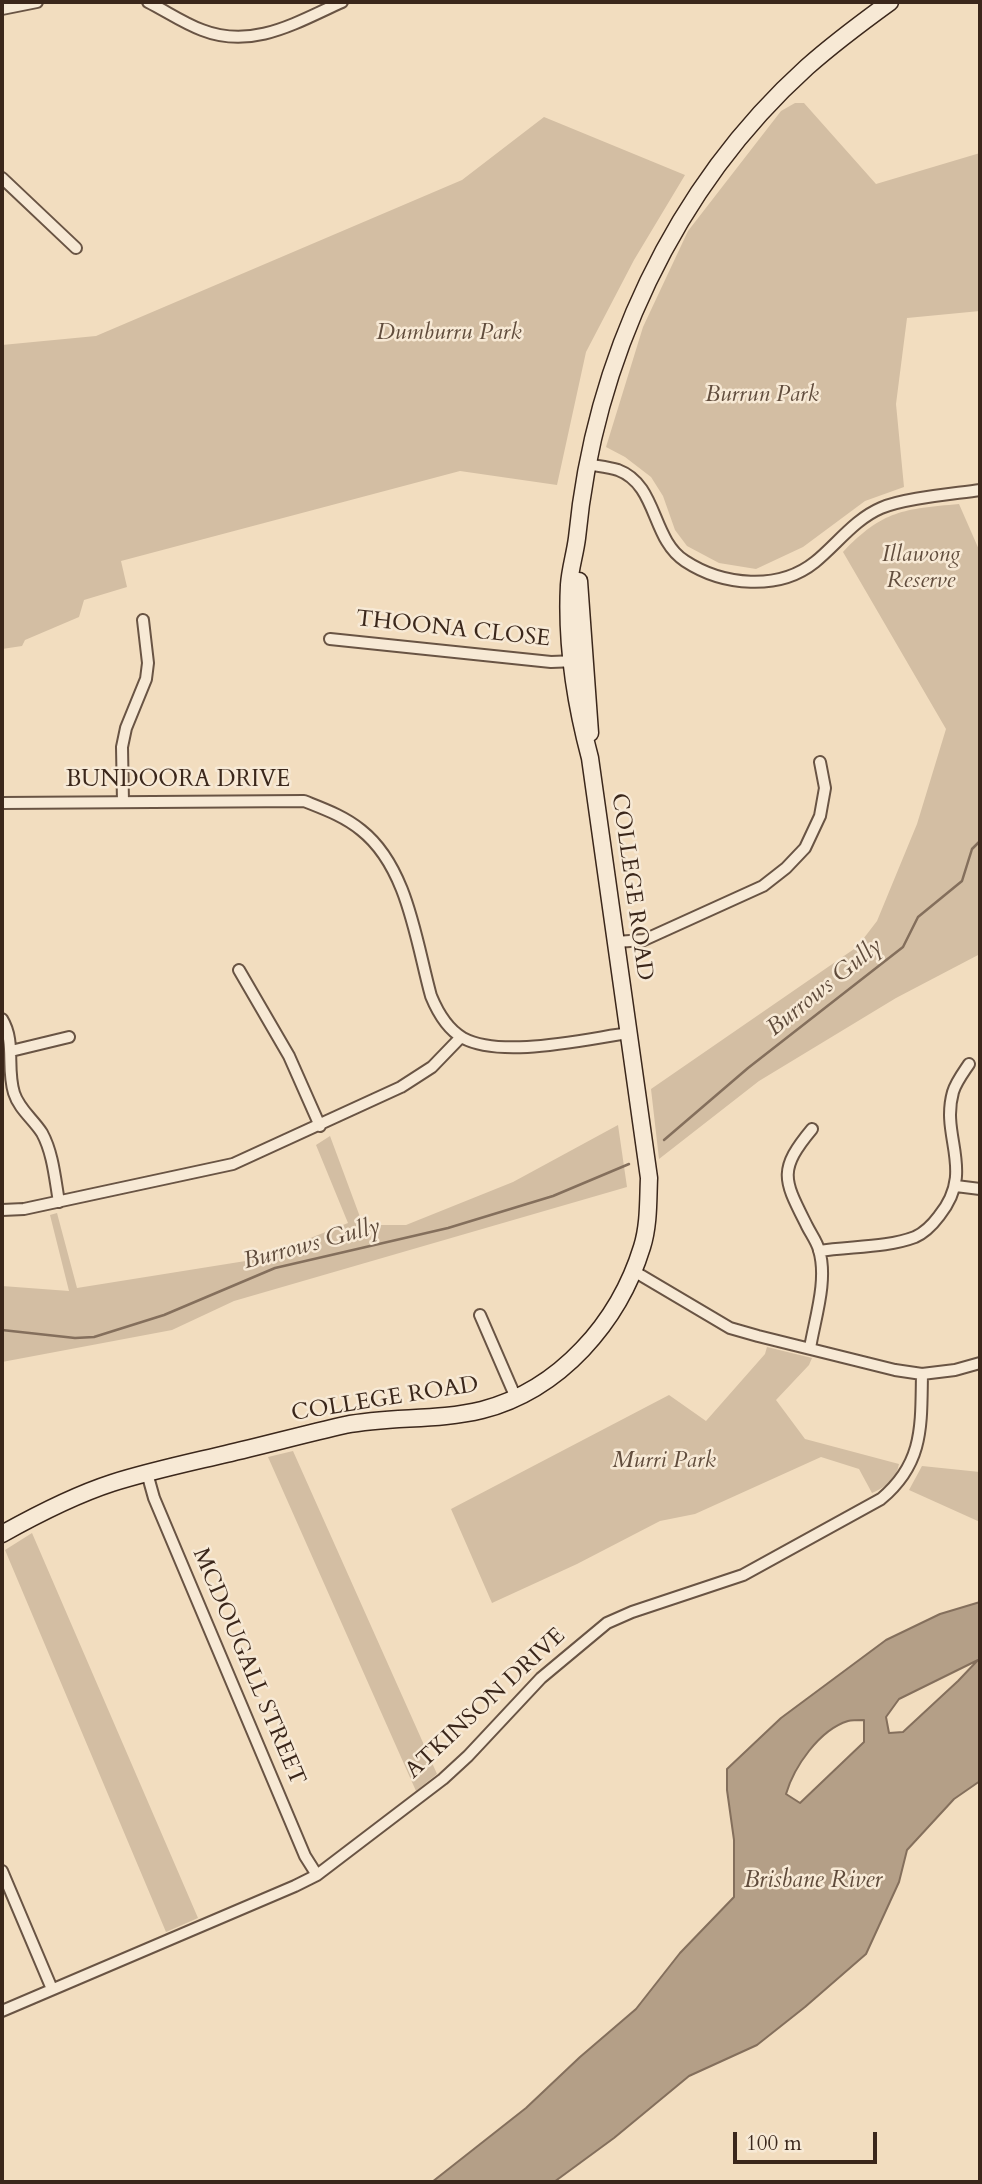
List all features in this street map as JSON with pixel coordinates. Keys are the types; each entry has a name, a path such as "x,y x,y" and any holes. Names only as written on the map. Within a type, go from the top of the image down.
{"main road":[{"name":"COLLEGE ROAD","path":"2,1534 110,1483 147,1473 347,1425 387,1419 441,1417 483,1409 516,1398 556,1374 588,1344 626,1290 642,1246 649,1178 590,758 577,709 578,661 569,617 569,582 587,464 623,338 639,299 689,208 716,168 783,90 833,44 890,2"}],"street":[{"path":"2,9 37,2"},
{"path":"148,2 201,30 248,38 278,31 342,2"},
{"path":"2,178 76,248"},
{"path":"587,464 615,469 633,478 644,491 661,532 678,556 709,573 736,581 767,581 805,569 865,517 888,505 980,490"},
{"path":"123,802 122,747 125,728 146,678 148,663 143,620"},
{"name":"THOONA CLOSE","path":"330,639 551,662 578,661"},
{"path":"616,942 644,940 763,886 786,868 805,848 820,816 825,788 820,762"},
{"name":"BUNDOORA DRIVE","path":"2,803 304,801 339,815 361,829 379,846 390,862 402,891 434,1004 447,1026 461,1037"},
{"path":"239,970 289,1056 320,1126"},
{"path":"2,1018 9,1030 10,1074 14,1093 43,1136 60,1202"},
{"path":"2,1210 60,1202 233,1164 320,1126 423,1074 461,1037 492,1047 518,1048 629,1033"},
{"path":"11,1051 69,1037"},
{"path":"819,1251 894,1242 917,1236 934,1223 947,1206 956,1186 957,1162 951,1115 953,1093 969,1064"},
{"path":"810,1348 820,1282 819,1251 790,1193 787,1171 792,1152 812,1129"},
{"path":"956,1186 980,1189"},
{"path":"632,1270 730,1328 895,1370 922,1374 955,1370 980,1363"},
{"path":"480,1315 516,1398"},
{"name":"ATKINSON DRIVE","path":"2,2011 317,1875 443,1779 541,1678 607,1623 632,1612 743,1576 881,1499 900,1483 918,1443 922,1374"},
{"name":"MCDOUGALL STREET","path":"147,1473 154,1498 305,1856 317,1875"},
{"path":"2,1871 52,1989"}],"green space":[{"name":"Burrun Park","path":"795,103 804,103 876,184 980,153 980,311 907,318 896,404 904,487 865,501 803,547 756,569 719,563 687,546 675,530 663,496 651,477 625,457 606,447 643,327 688,231 781,111"},
{"name":"Dumburru Park","path":"544,117 685,175 634,260 586,352 557,485 460,471 121,561 127,587 84,600 79,617 25,640 22,646 2,649 2,345 96,336 462,180"},
{"name":"Illawong Reserve","path":"959,504 980,552 980,954 896,998 759,1081 659,1159 651,1089 857,947 877,921 917,824 946,729 843,552 870,527 895,514"},
{"path":"618,1125 627,1187 234,1301 172,1330 2,1362 2,1286 69,1291 50,1215 57,1213 77,1288 258,1259 348,1223 316,1145 330,1136 363,1225 406,1225 513,1182"},
{"name":"Murri Park","path":"767,1347 812,1358 809,1365 776,1400 805,1439 899,1464 890,1482 872,1493 859,1469 821,1457 695,1514 660,1521 577,1564 492,1603 451,1509 669,1395 706,1421 765,1354"},
{"path":"293,1451 437,1774 416,1791 268,1457"},
{"path":"922,1466 980,1472 980,1522 909,1490"},
{"path":"32,1533 198,1918 166,1932 5,1550"}],"water":[{"name":"Brisbane River","path":"980,1602 980,1781 954,1799 907,1850 899,1882 866,1954 757,2045 689,2076 614,2138 554,2182 432,2182 526,2108 636,2009 680,1953 734,1897 734,1840 727,1769 781,1718 886,1640 940,1614","holes":["978,1660 903,1732 889,1733 886,1717 899,1699","864,1720 864,1742 800,1803 786,1794 801,1761 827,1732 848,1721"]}],"waterway":[{"name":"Burrows Gully","path":"664,1140 748,1068 903,947 918,917 962,881 972,849 980,841"},
{"name":"Burrows Gully","path":"2,1330 75,1338 94,1337 164,1315 275,1268 448,1228 553,1196 629,1164"}]}
